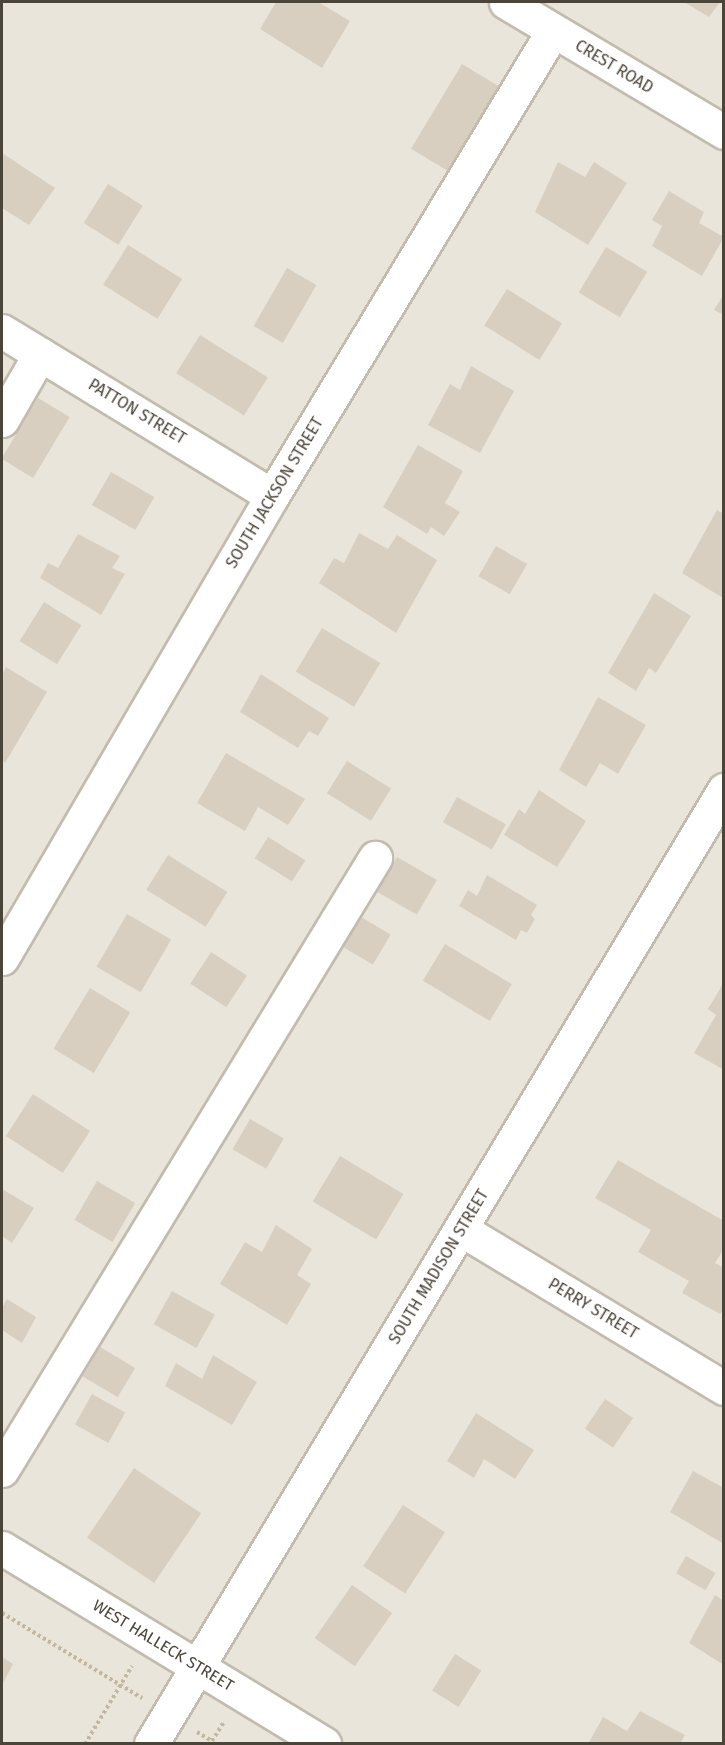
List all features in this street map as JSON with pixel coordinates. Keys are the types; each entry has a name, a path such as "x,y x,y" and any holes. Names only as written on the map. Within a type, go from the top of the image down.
{"street":[{"name":"CREST ROAD","path":"506,2 723,132"},
{"name":"SOUTH JACKSON STREET","path":"2,958 272,496 554,31"},
{"name":"PATTON STREET","path":"2,331 272,496"},
{"path":"2,420 40,354"},
{"name":"SOUTH MADISON STREET","path":"151,1743 462,1230 723,790"},
{"path":"2,1470 375,858"},
{"name":"PERRY STREET","path":"462,1230 723,1388"},
{"name":"WEST HALLECK STREET","path":"2,1548 324,1743"}],"path":[{"path":"2,1613 211,1742 242,1694"},
{"path":"84,1743 149,1638"}],"shaded area":[{"path":"2,2 723,2 723,1743 2,1743"}],"building":[{"path":"276,2 318,2 350,21 322,68 260,29"},
{"path":"684,2 720,2 709,17"},
{"path":"462,64 501,87 450,172 411,149"},
{"path":"2,153 55,188 29,225 2,208"},
{"path":"558,162 585,177 594,162 627,183 588,245 535,212"},
{"path":"108,184 143,206 118,245 84,223"},
{"path":"669,191 704,212 699,223 724,237 702,276 652,246 662,226 652,220"},
{"path":"128,245 182,279 157,319 103,285"},
{"path":"606,247 647,272 620,317 579,292"},
{"path":"287,268 316,285 283,343 254,326"},
{"path":"507,289 562,323 539,360 484,325"},
{"path":"724,294 724,315 714,310"},
{"path":"200,335 268,377 244,416 176,373"},
{"path":"471,366 514,391 480,453 428,425 450,384 460,390"},
{"path":"38,398 70,417 33,478 2,458"},
{"path":"418,445 463,471 445,503 460,512 444,536 431,527 427,534 383,507"},
{"path":"111,472 154,497 135,530 92,505"},
{"path":"717,510 724,514 723,598 682,573"},
{"path":"359,533 388,549 397,535 437,560 396,633 319,583 334,558 344,563"},
{"path":"78,534 120,556 112,568 125,574 101,615 40,578 48,563 58,568"},
{"path":"496,546 527,564 510,594 478,576"},
{"path":"654,593 691,616 656,673 649,668 636,691 608,673"},
{"path":"44,602 81,625 57,664 20,641"},
{"path":"322,628 380,663 354,707 296,672"},
{"path":"6,667 47,692 5,763 2,760 2,675"},
{"path":"261,674 329,718 318,736 309,731 298,748 240,712"},
{"path":"598,697 646,725 618,774 600,763 586,787 559,770"},
{"path":"226,753 305,799 288,825 258,807 245,831 197,803"},
{"path":"347,761 391,789 371,821 327,793"},
{"path":"539,790 586,821 557,867 504,835 519,809 525,814"},
{"path":"457,797 506,824 492,850 443,822"},
{"path":"268,837 305,860 292,882 255,858"},
{"path":"168,855 227,892 206,927 146,890"},
{"path":"397,857 437,880 417,915 377,892"},
{"path":"487,875 537,905 531,915 535,919 527,933 521,930 516,940 459,906 468,890 477,896"},
{"path":"353,912 391,935 373,965 335,942"},
{"path":"127,914 171,940 141,992 96,967"},
{"path":"445,944 512,984 490,1021 423,981"},
{"path":"211,952 247,975 226,1007 190,984"},
{"path":"724,982 724,1070 694,1053 716,1015 708,1009"},
{"path":"90,988 130,1012 94,1073 53,1049"},
{"path":"33,1094 90,1131 63,1173 6,1136"},
{"path":"250,1119 284,1138 266,1169 232,1149"},
{"path":"340,1156 403,1194 376,1240 313,1201"},
{"path":"618,1160 724,1221 724,1249 715,1263 724,1268 724,1309 720,1314 682,1293 689,1281 638,1252 651,1230 595,1198"},
{"path":"97,1181 135,1203 113,1242 74,1220"},
{"path":"2,1189 34,1208 12,1243 2,1236"},
{"path":"276,1225 312,1249 297,1275 311,1284 287,1325 220,1284 245,1242 262,1252"},
{"path":"172,1291 215,1315 196,1348 154,1324"},
{"path":"7,1299 36,1317 22,1343 2,1330 2,1308"},
{"path":"100,1347 135,1368 118,1397 82,1376"},
{"path":"213,1355 257,1382 232,1425 165,1386 176,1363 202,1379"},
{"path":"92,1394 125,1412 108,1443 75,1425"},
{"path":"605,1399 633,1418 613,1448 585,1429"},
{"path":"476,1413 534,1450 515,1479 484,1459 474,1478 447,1461"},
{"path":"134,1468 201,1513 154,1583 87,1538"},
{"path":"693,1471 724,1488 724,1544 670,1512"},
{"path":"403,1505 445,1532 405,1593 363,1566"},
{"path":"686,1556 715,1573 705,1590 676,1573"},
{"path":"352,1585 392,1613 355,1666 315,1638"},
{"path":"715,1595 724,1601 724,1665 689,1643"},
{"path":"455,1654 481,1670 459,1707 432,1690"},
{"path":"2,1657 13,1664 2,1685"},
{"path":"640,1711 685,1735 680,1744 588,1744 603,1717 627,1731"}]}
